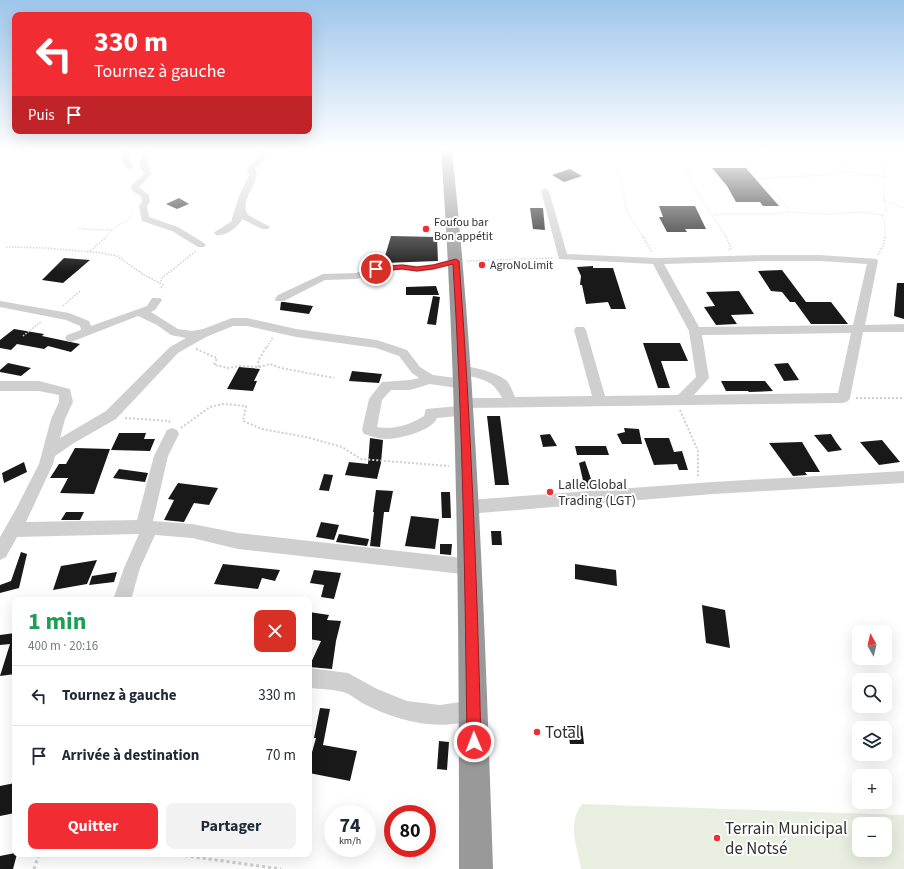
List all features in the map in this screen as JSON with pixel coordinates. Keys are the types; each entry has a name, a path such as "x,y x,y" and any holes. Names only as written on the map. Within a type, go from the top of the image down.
{"highway":[{"path":"450,191 456,261 471,567 476,869"}],"street":[{"path":"138,191 145,194 146,202 143,206 145,219 175,229 201,245"},
{"path":"219,233 234,224 247,191"},
{"path":"71,338 137,312 144,313 153,308 175,332 192,335 232,322 247,322 277,329 383,347 404,353 416,370 430,379 463,392 511,402 678,400 738,401 843,398 874,261 840,259 718,259 657,261 563,257 545,191"},
{"path":"241,208 241,213 244,216 266,227"},
{"path":"280,299 282,296 309,285 323,277 357,276 376,269 402,267 417,269 433,267 456,261"},
{"path":"657,261 695,331 703,378 678,400"},
{"path":"0,304 69,317 85,324 87,332"},
{"path":"695,331 904,328"},
{"path":"580,330 600,401"},
{"path":"49,453 69,439 111,416 174,350 205,332"},
{"path":"430,379 410,385 387,385 376,399 369,430 376,434 389,434 423,423 430,419 431,413 463,392 482,374 502,384 511,402"},
{"path":"0,386 39,386 65,392 66,402 58,419 46,464 0,552"},
{"path":"123,597 146,527 161,456 172,434"},
{"path":"468,507 698,489 904,477"},
{"path":"12,530 146,527 192,531 238,541 471,567"},
{"path":"312,678 348,684 372,697 407,711 440,715 473,710"}],"path":[{"path":"622,191 625,198 625,206 657,261"},
{"path":"696,191 725,231 731,248 718,259"},
{"path":"772,191 781,199 791,212"},
{"path":"714,214 773,214 791,212 826,214 864,212 882,215 887,211 883,200 883,191"},
{"path":"883,200 904,208"},
{"path":"89,251 105,238 116,226 128,221 136,210 143,206"},
{"path":"874,261 882,250 885,241 886,224 882,215"},
{"path":"79,229 112,230"},
{"path":"160,283 162,278 190,256 201,245"},
{"path":"6,247 89,251 117,256 144,275 163,285 161,288"},
{"path":"456,261 563,257"},
{"path":"259,367 258,361 277,329"},
{"path":"185,344 217,358 214,365 229,368 238,366 259,367 270,364 281,368 334,378"},
{"path":"843,398 904,398"},
{"path":"678,400 698,451 698,489"},
{"path":"111,416 169,421 172,434 210,407 223,404 246,406 243,421 262,429 306,437 342,447 361,459 466,466"},
{"path":"34,869 38,857"},
{"path":"195,857 281,869"}],"green space":[{"name":"Terrain Municipal de Notsé","path":"582,804 904,815 904,869 581,869 574,835 575,819"}],"building":[{"path":"730,191 766,191 779,206 763,206 760,202 736,202"},
{"path":"179,198 189,204 177,209 166,204"},
{"path":"659,206 695,206 706,229 685,229 687,232 667,232 659,217 663,217"},
{"path":"530,208 543,208 545,230 533,229"},
{"path":"391,236 437,237 438,261 383,263"},
{"path":"64,258 90,260 63,283 42,280"},
{"path":"593,266 593,268 613,268 626,309 611,309 608,302 586,304 582,285 580,285 581,276 577,267"},
{"path":"782,270 806,302 831,302 848,324 811,324 795,302 790,302 782,292 771,291 758,271"},
{"path":"897,283 904,283 904,319 894,316"},
{"path":"436,286 439,295 406,295 406,287"},
{"path":"739,291 754,314 731,315 737,324 716,325 704,307 715,306 706,292"},
{"path":"433,296 440,297 436,325 427,324"},
{"path":"281,302 313,306 309,314 280,310"},
{"path":"14,329 44,334 42,336 80,344 71,352 48,346 44,349 17,344 11,350 0,348 0,340"},
{"path":"643,343 680,343 688,361 661,361 670,388 658,388"},
{"path":"8,363 31,368 21,376 0,372 0,370"},
{"path":"788,363 799,380 784,381 774,364"},
{"path":"239,367 260,369 254,381 257,381 253,391 227,389"},
{"path":"352,371 382,374 379,383 349,381"},
{"path":"721,381 765,381 773,391 726,391"},
{"path":"487,416 500,416 509,485 495,485"},
{"path":"624,428 639,429 642,444 622,444 617,434 625,432"},
{"path":"119,433 146,433 144,439 155,439 150,451 111,450"},
{"path":"550,434 557,446 543,447 540,435"},
{"path":"831,434 842,450 828,452 814,435"},
{"path":"370,438 383,440 381,463 377,479 345,475 349,462 368,464"},
{"path":"644,438 669,438 674,452 682,451 688,470 679,470 677,464 654,465"},
{"path":"882,440 900,462 879,465 860,442"},
{"path":"802,442 820,472 805,472 807,475 793,476 769,443"},
{"path":"575,446 606,446 609,455 577,455"},
{"path":"75,448 110,449 94,494 60,493 68,478 50,478 59,464 66,464"},
{"path":"585,461 594,488 585,489 579,463"},
{"path":"24,462 27,472 4,483 2,473"},
{"path":"119,469 148,473 145,482 113,478"},
{"path":"324,474 333,475 329,491 319,490"},
{"path":"178,483 218,488 209,505 194,503 184,522 164,520 174,500 168,499"},
{"path":"376,490 393,491 389,512 384,512 380,547 370,546"},
{"path":"441,492 450,492 451,518 442,518"},
{"path":"66,512 84,512 80,520 61,520"},
{"path":"411,516 439,519 435,549 405,546"},
{"path":"321,522 339,525 334,540 316,537"},
{"path":"491,531 501,531 502,545 492,545"},
{"path":"339,534 369,539 367,546 336,542"},
{"path":"440,544 452,544 451,555 440,554"},
{"path":"21,552 27,554 19,588 0,593 0,585 11,581"},
{"path":"97,560 87,584 53,590 61,566"},
{"path":"223,564 280,570 275,581 262,578 258,589 214,584"},
{"path":"575,564 616,570 617,586 575,579"},
{"path":"314,570 341,573 334,599 321,597 324,585 310,583"},
{"path":"117,572 114,582 89,585 92,576"},
{"path":"702,605 725,610 730,648 706,643"},
{"path":"312,612 329,615 327,620 341,621 336,641 332,669 312,667 312,660 321,641 312,640"},
{"path":"12,633 12,674 0,676 10,644 0,645 0,635"},
{"path":"320,708 330,709 323,745 357,751 350,781 312,774 312,752 316,738 314,738"},
{"path":"567,726 582,726 584,744 570,744"},
{"path":"439,741 449,742 447,770 437,769"},
{"path":"12,784 12,814 0,816 0,786"},
{"path":"12,854 12,857 16,857 13,869 0,869 0,856"}],"place":[{"name":"Foufou bar Bon appétit","path":"426,229"},
{"name":"AgroNoLimit","path":"482,265"},
{"name":"Lalle Global Trading (LGT)","path":"550,492"},
{"name":"Total","path":"537,732"},
{"name":"Terrain Municipal de Notsé","path":"717,838"}],"route":[{"path":"376,269 402,267 417,269 433,267 456,261 461,330 471,567 474,742"}]}
